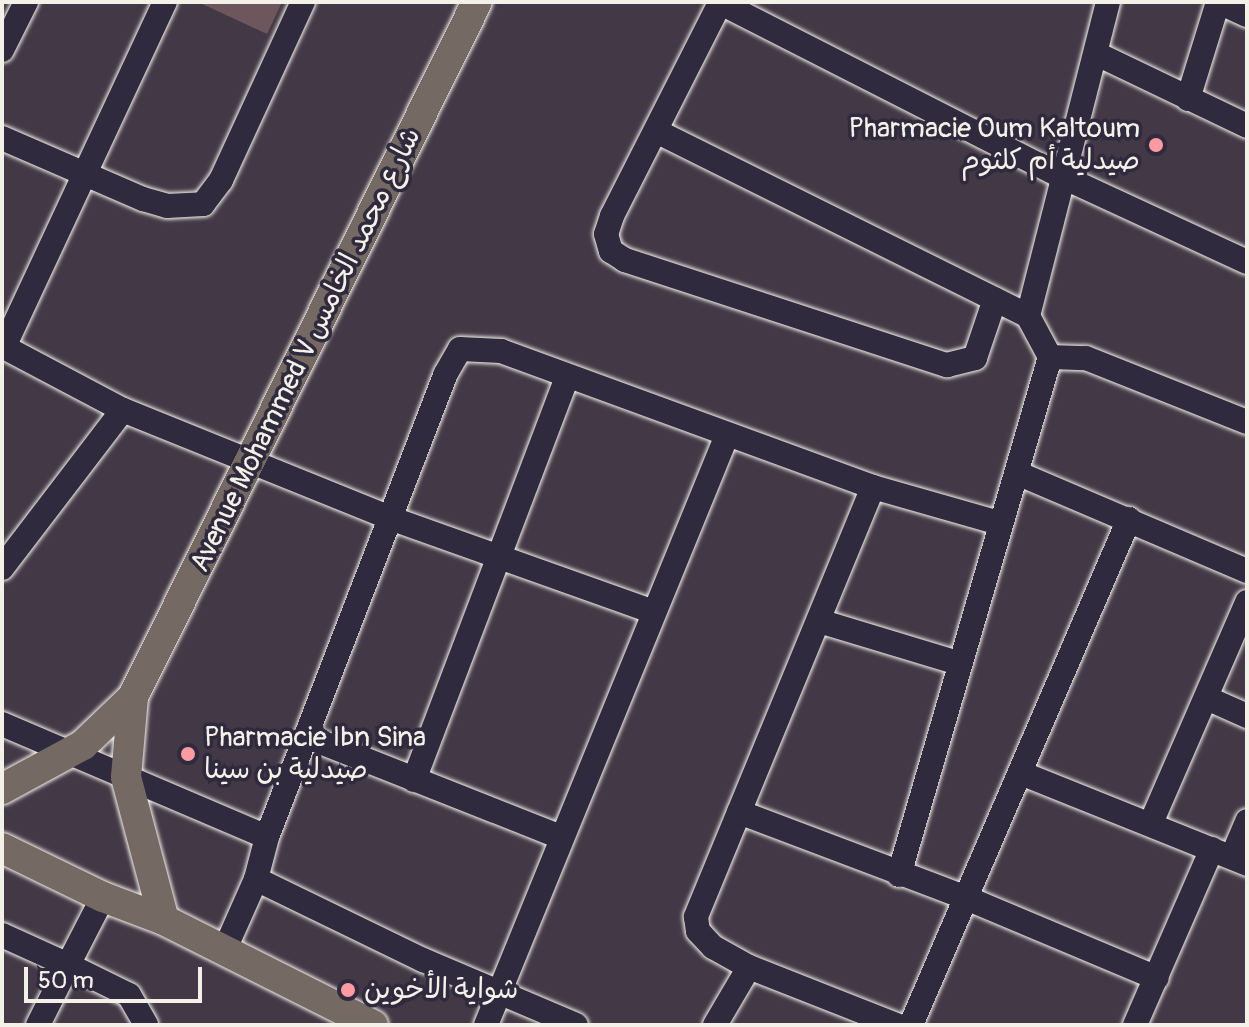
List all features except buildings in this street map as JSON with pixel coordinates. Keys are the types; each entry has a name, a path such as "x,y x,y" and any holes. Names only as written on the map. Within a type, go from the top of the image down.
{"main road":[{"name":"Avenue Mohammed V شارع محمد الخامس","path":"133,697 477,2"},
{"path":"2,789 67,755 133,697"},
{"path":"133,697 126,777 164,920"},
{"path":"2,848 103,897 164,920 225,949 373,1025"}],"street":[{"path":"2,50 26,2"},
{"path":"165,2 3,347 123,410 250,463 390,518 654,612"},
{"path":"2,138 167,206 203,204 215,192 303,2"},
{"path":"995,299 975,358 947,365 625,260 611,251 606,234 720,2 1065,178 1247,262"},
{"path":"1028,316 1108,2"},
{"path":"1188,99 1218,2 1247,15"},
{"path":"1097,54 1247,126"},
{"path":"658,132 1028,316 1050,357 958,663 899,875"},
{"path":"225,949 256,879 267,837 445,375 460,349 501,351 567,378 873,487 999,523"},
{"path":"1050,357 1086,358 1247,422"},
{"path":"414,780 567,378"},
{"path":"2,568 123,410"},
{"path":"486,1025 560,837 727,435"},
{"path":"1017,473 1247,571"},
{"path":"873,487 696,917 698,931 713,947 749,967 896,1025"},
{"path":"911,1025 1129,519"},
{"path":"1151,823 1209,699 1247,602"},
{"path":"819,621 958,663"},
{"path":"1209,699 1247,716"},
{"path":"2,724 67,755 267,837"},
{"path":"308,737 560,837"},
{"path":"1021,773 1230,857"},
{"path":"739,812 964,897 1157,978"},
{"path":"1135,1025 1157,978 1230,857 1247,821"},
{"path":"256,879 497,994 576,1025"},
{"path":"38,1025 103,897"},
{"path":"2,935 129,995 146,1025"},
{"path":"715,1025 749,967"}],"place":[{"name":"Pharmacie Oum Kaltoum صيدلية أم كلثوم","path":"1156,145"},
{"name":"Pharmacie Ibn Sina صيدلية بن سينا","path":"188,754"},
{"name":"شواية الأخوين","path":"348,990"}]}
